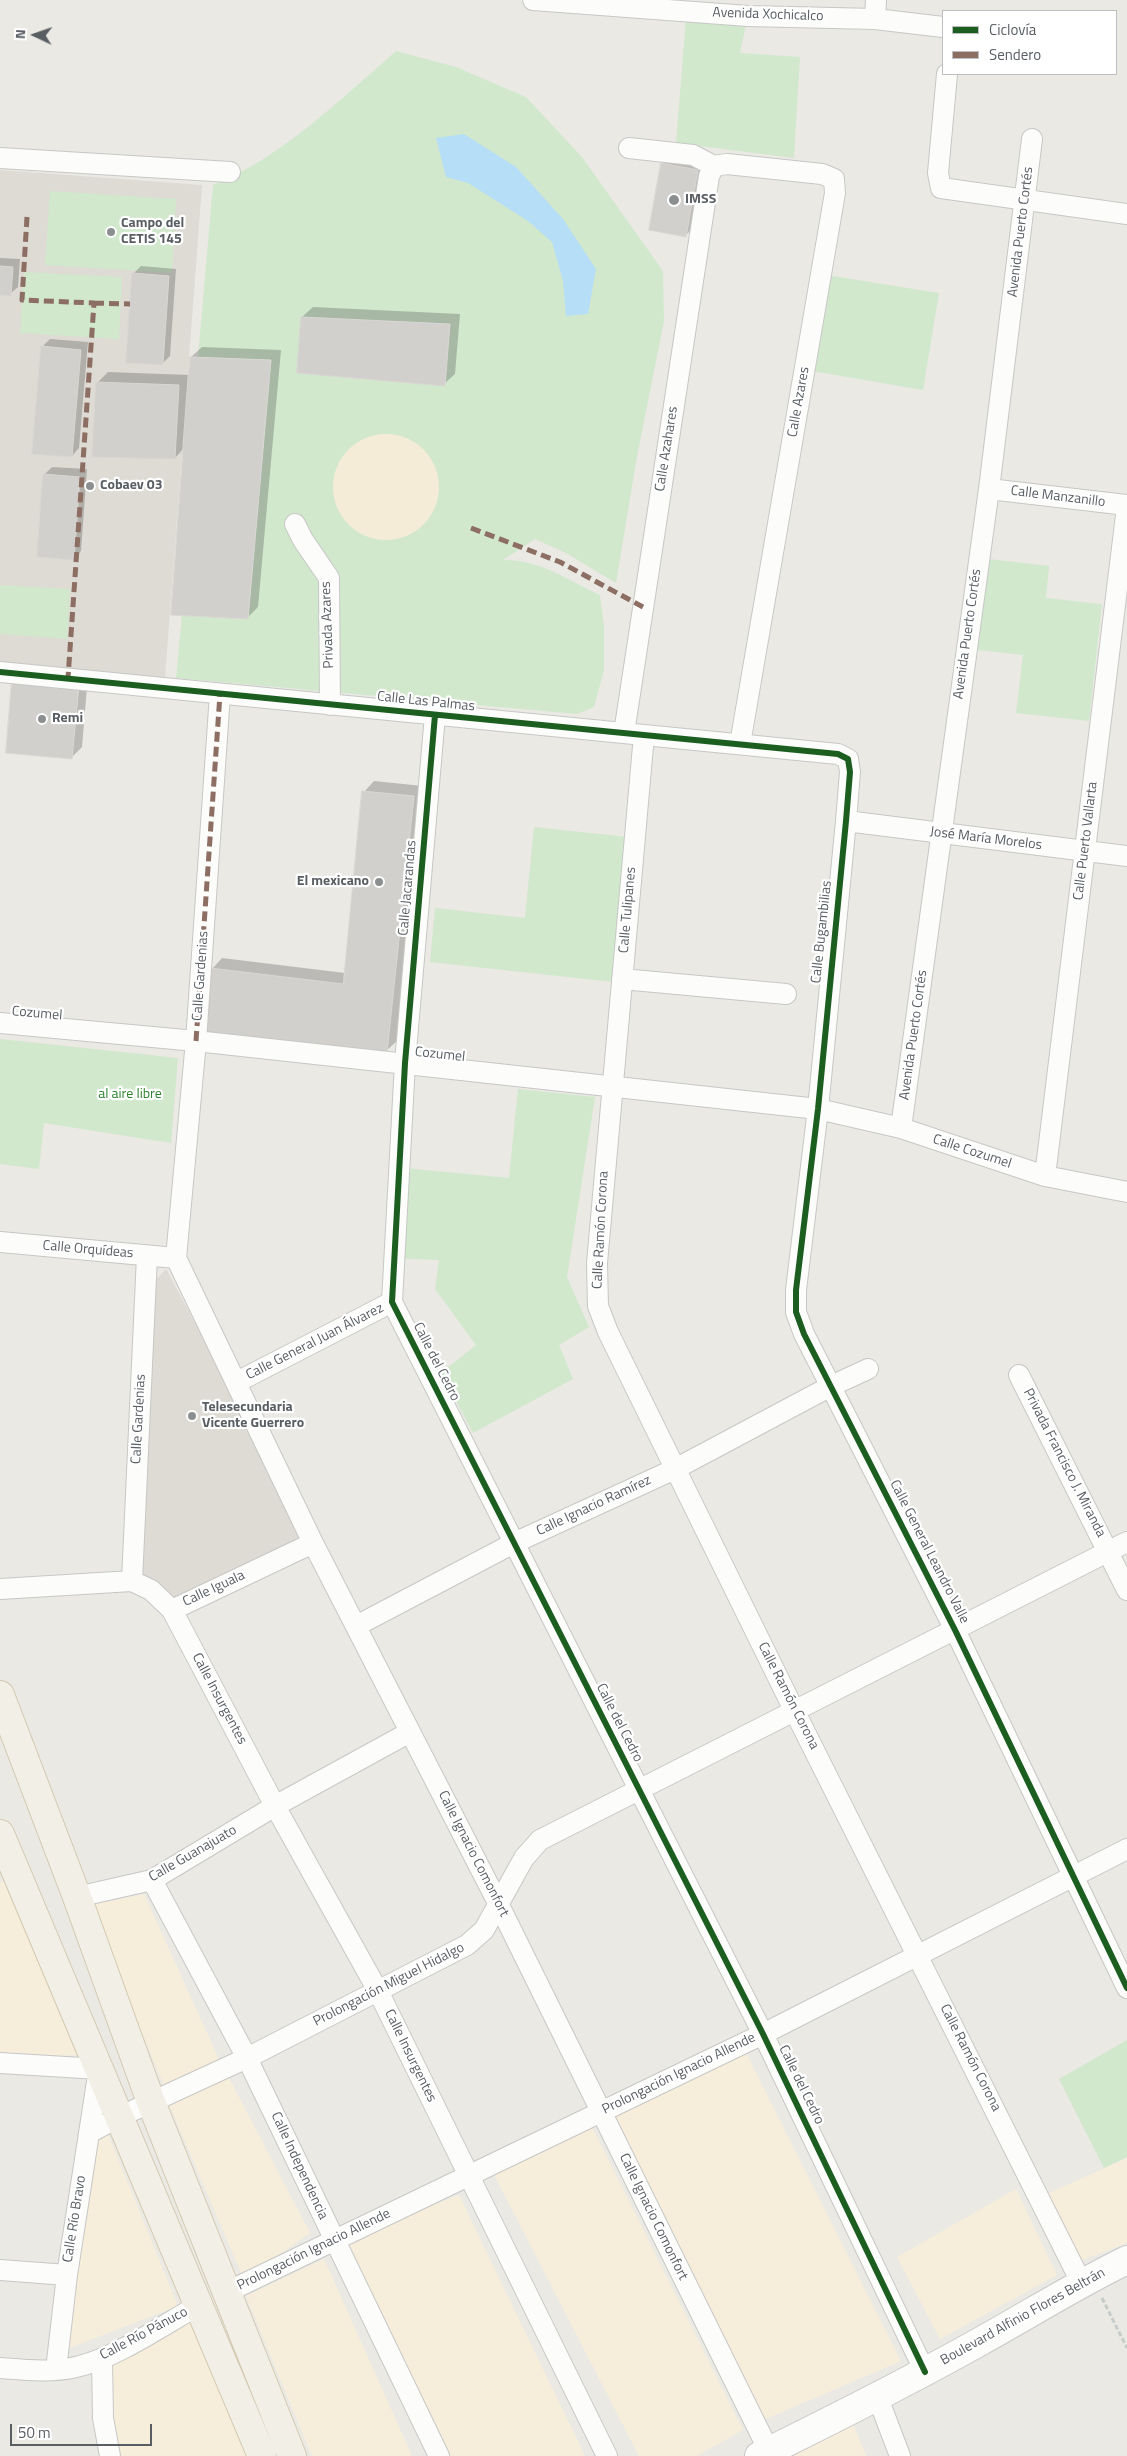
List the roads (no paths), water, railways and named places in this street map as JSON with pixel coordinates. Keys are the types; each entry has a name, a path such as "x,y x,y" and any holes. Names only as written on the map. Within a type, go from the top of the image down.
{"main road":[{"path":"0,1695 77,1897 151,2102 292,2456"},
{"path":"0,1834 7,1871 99,2069 262,2456"}],"street":[{"name":"Avenida Xochicalco","path":"532,0 748,16 876,9 942,26"},
{"path":"947,75 938,173 941,188 1127,214"},
{"name":"Avenida Puerto Cortés","path":"901,1128 988,489 1026,200 1032,139"},
{"path":"629,148 693,154 714,166"},
{"path":"0,158 230,172"},
{"name":"Calle Azares","path":"714,166 727,164 822,174 834,179 835,193 740,744"},
{"name":"Calle Azahares","path":"624,733 709,176 714,166"},
{"name":"Calle Manzanillo","path":"988,489 1127,506"},
{"name":"Calle Puerto Vallarta","path":"1045,1176 1127,506"},
{"name":"Privada Azares","path":"295,524 303,540 329,578 330,705"},
{"name":"Calle Las Palmas","path":"0,672 838,754 848,759"},
{"name":"Calle Gardenias","path":"176,1258 196,1041 220,694"},
{"name":"Calle Jacarandas","path":"405,1063 435,715"},
{"name":"Calle Tulipanes","path":"612,1086 644,735"},
{"name":"Calle Bugambilias","path":"818,1109 846,821 850,772 848,759"},
{"name":"José María Morelos","path":"846,821 1127,856"},
{"path":"622,979 786,994"},
{"name":"Cozumel","path":"0,1023 196,1041 818,1109"},
{"name":"Calle del Cedro","path":"405,1063 392,1302 763,2034 925,2372"},
{"name":"Calle Ramón Corona","path":"612,1086 597,1263 598,1306 675,1469 795,1712 1086,2279"},
{"name":"Calle Cozumel","path":"818,1109 901,1128 1045,1176 1127,1192"},
{"name":"Calle General Leandro Valle","path":"818,1109 796,1290 796,1312 804,1334 955,1630 1127,1988"},
{"name":"Calle Orquídeas","path":"0,1242 176,1258"},
{"name":"Calle Gardenias","path":"132,1581 147,1256"},
{"name":"Calle Ignacio Comonfort","path":"176,1258 313,1543 499,1905 601,2112 764,2454"},
{"name":"Calle General Juan Álvarez","path":"237,1382 392,1302"},
{"name":"Calle Ignacio Ramírez","path":"356,1626 514,1543 675,1469 868,1369"},
{"name":"Privada Francisco J. Miranda","path":"1019,1375 1127,1590"},
{"name":"Prolongación Miguel Hidalgo","path":"89,2133 119,2117 247,2058 467,1945 484,1930 524,1858 540,1840 1127,1542"},
{"name":"Calle Iguala","path":"132,1581 151,1590 172,1610 313,1543"},
{"path":"0,1589 132,1581"},
{"name":"Calle Insurgentes","path":"172,1610 275,1806 378,1991 607,2456"},
{"name":"Calle Guanajuato","path":"77,1897 152,1880 275,1806 410,1732"},
{"name":"Prolongación Ignacio Allende","path":"227,2292 763,2034 1127,1849"},
{"name":"Calle Independencia","path":"152,1880 247,2058 439,2456"},
{"path":"0,2063 99,2069"},
{"name":"Calle Río Bravo","path":"56,2370 67,2275 99,2069"},
{"name":"Boulevard Alfinio Flores Beltrán","path":"764,2454 878,2398 1086,2279 1127,2260"},
{"path":"0,2270 67,2275"},
{"name":"Calle Río Pánuco","path":"0,2368 56,2370 77,2367 102,2358 199,2305"},
{"path":"102,2358 103,2418 110,2456"},
{"path":"878,2398 900,2456"}],"water":[{"path":"464,134 516,167 563,219 596,269 588,314 566,316 563,281 552,242 528,221 468,183 446,177 436,138"}],"place":[{"name":"IMSS","path":"674,200"},
{"name":"Campo del CETIS 145","path":"111,232"},
{"name":"Cobaev 03","path":"90,486"},
{"name":"Remi","path":"42,719"},
{"name":"El mexicano","path":"379,882"},
{"name":"Telesecundaria Vicente Guerrero","path":"192,1416"}],"park label":[{"name":"al aire libre","path":"130,1095"}]}
